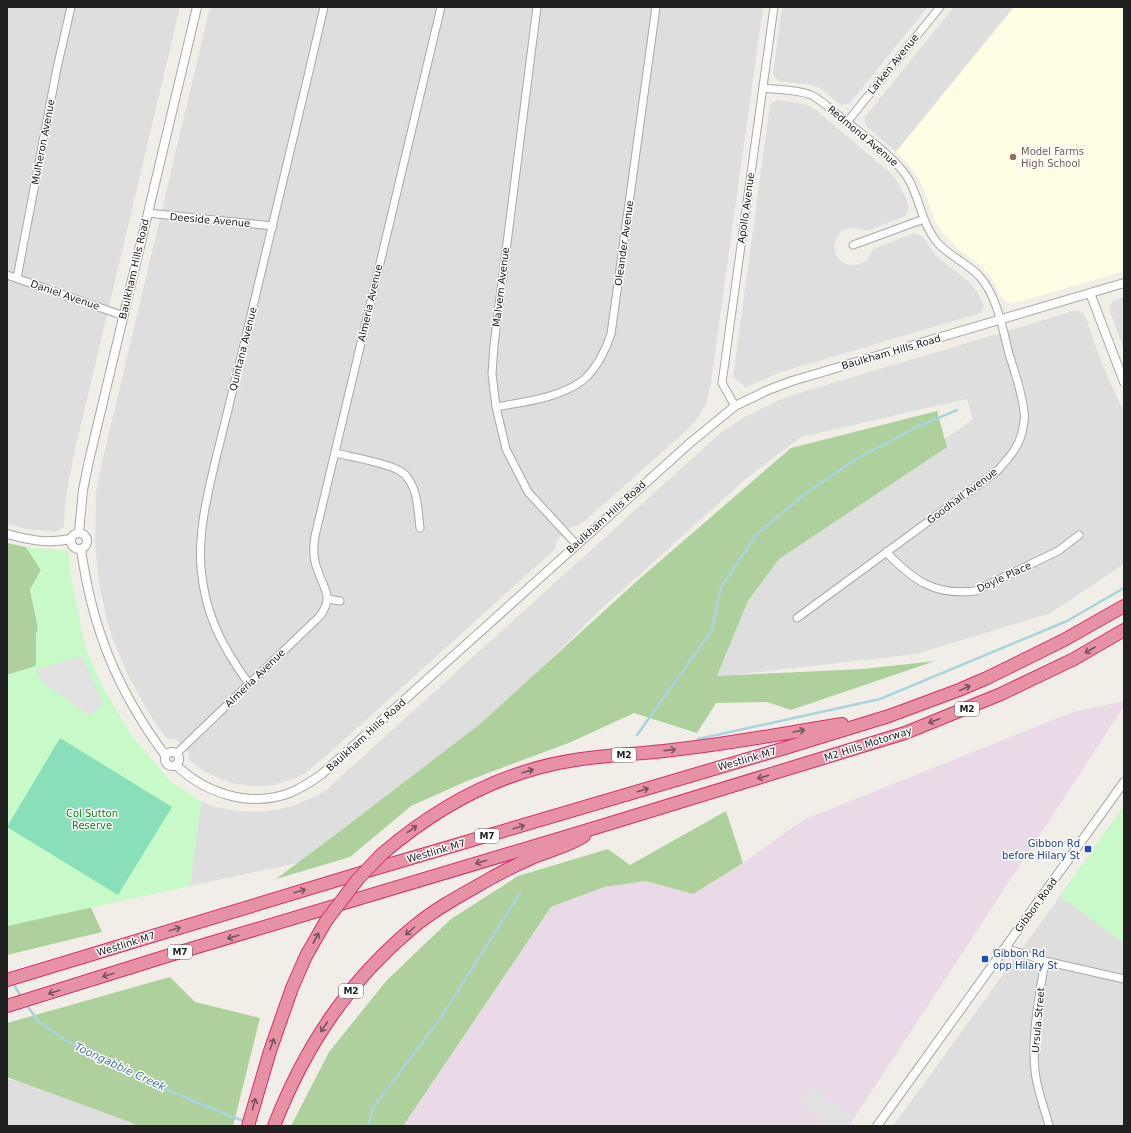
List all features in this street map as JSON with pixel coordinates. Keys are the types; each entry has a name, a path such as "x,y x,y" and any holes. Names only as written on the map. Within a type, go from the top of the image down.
{"highway":[{"name":"M2 Hills Motorway","path":"889,716 952,693 987,678 1052,646 1124,606"},
{"name":"M2 Hills Motorway","path":"598,827 904,733 1002,694 1074,659 1124,630"},
{"name":"M2","path":"248,1126 260,1082 292,988 306,956 326,921 358,878 382,854 424,820 460,799 497,782 546,766 575,760 734,742 889,716"},
{"name":"Westlink M7","path":"7,980 889,716"},
{"name":"M2","path":"274,1126 286,1095 324,1026 348,994 379,958 416,925 453,900 495,876 535,857 574,842 598,827"},
{"name":"M7","path":"7,1006 598,827"}],"street":[{"name":"Mulheron Avenue","path":"17,278 57,68 72,7"},
{"name":"Baulkham Hills Road","path":"79,532 83,490 88,465 197,7"},
{"name":"Quintana Avenue","path":"249,684 229,655 217,633 210,613 201,568 201,541 207,495 273,226 324,7"},
{"name":"Almeria Avenue","path":"177,753 320,616 325,606 327,599 326,588 316,566 314,541 441,7"},
{"name":"Malvern Avenue","path":"538,7 494,345 492,374 496,407 506,449 528,492 576,544"},
{"name":"Oleander Avenue","path":"496,407 549,396 582,381 600,360 607,347 612,334 656,7"},
{"name":"Apollo Avenue","path":"735,406 722,383 774,7"},
{"name":"Larken Avenue","path":"847,122 940,7"},
{"name":"Redmond Avenue","path":"763,88 803,93 813,96 847,122 900,167 913,188 924,219 931,232 942,247 980,277 987,286 1000,320"},
{"name":"Deeside Avenue","path":"148,213 273,226"},
{"path":"853,245 924,219"},
{"name":"Daniel Avenue","path":"7,275 124,316"},
{"name":"Baulkham Hills Road","path":"176,765 200,784 231,796 253,798 274,796 286,794 309,784 322,774 576,544 690,443 735,406 768,390 792,381 1124,283"},
{"path":"1090,293 1124,382"},
{"name":"Goodhall Avenue","path":"797,618 997,471 1008,460 1017,446 1023,429 1024,414 1020,392 1000,320"},
{"path":"335,453 390,466 402,472 408,479 413,490 420,528"},
{"path":"7,534 24,539 43,542 57,542 70,539 74,533 79,532 84,535 86,539 86,544 81,549"},
{"name":"Doyle Place","path":"886,552 902,569 917,580 938,589 961,593 975,591 1058,552 1079,535"},
{"path":"70,539 73,547 81,549"},
{"path":"81,549 90,602 110,661 134,710 165,755 164,759 166,764 171,766 176,765 179,760 177,753 170,751 165,755"},
{"path":"327,599 340,600"},
{"name":"Gibbon Road","path":"877,1126 1124,782"},
{"path":"1005,948 1045,961 1124,979"},
{"name":"Ursula Street","path":"1045,961 1040,990 1034,1049 1036,1078 1049,1126"}],"shaded area":[{"path":"7,7 180,7 74,454 65,502 64,526 57,532 27,529 7,524"},
{"path":"210,7 763,7 710,389 706,403 699,416 687,430 579,526 570,527 556,541 555,549 324,758 305,773 295,778 274,785 263,786 231,783 205,772 189,760 189,753 176,739 167,739 156,724 128,675 113,640 107,621 99,583 95,545 96,492 101,467"},
{"path":"782,7 928,7 849,104 840,105 820,88 811,85 778,81 773,74"},
{"path":"954,7 1014,7 896,152 866,126 864,118"},
{"name":"Model Farms High School","path":"1014,7 1124,7 1124,271 1012,304 1004,300 990,276 980,265 958,249 943,233 936,223 919,179 896,152"},
{"path":"776,100 804,104 816,110 888,171 896,179 906,198 909,209 905,216 867,231 853,228 843,230 837,237 834,246 839,260 847,265 858,265 867,260 872,251 876,248 914,233 922,236 935,255 969,282 977,292 984,306 981,313 781,372 746,387 733,377 770,105"},
{"path":"1124,297 1124,350 1109,308 1113,301"},
{"path":"1077,310 1085,315 1096,348 1124,412 1124,564 1051,613 916,654 717,677 748,601 779,559 973,419 967,399 801,437 748,477 599,611 358,850 190,886 201,801 212,806 235,811 270,811 293,806 326,790 718,435 743,418 777,401 796,394"},
{"path":"82,656 103,704 90,716 41,681 36,670"},
{"path":"1124,701 1124,706 849,1126 403,1126 551,907 604,887 646,881 693,894 743,863 803,820 1073,712"},
{"path":"1124,806 1124,1126 893,1126 1060,896"},
{"path":"7,1079 75,1094 160,1126 7,1126"},
{"path":"812,1087 853,1116 846,1126 818,1126 822,1119 800,1103"}],"green space":[{"path":"937,411 947,447 779,559 748,601 717,676 863,669 935,661 791,710 767,702 716,703 697,733 634,713 571,742 467,781 411,806 350,857 276,879 480,724 637,581 791,448"},
{"path":"7,543 26,547 41,570 30,590 38,627 36,636 36,666 7,675"},
{"name":"Col Sutton Reserve","path":"26,547 68,551 71,577 86,650 103,688 133,737 171,782 201,801 190,886 7,926 7,675 36,666 36,636 38,627 30,590 41,570"},
{"path":"60,738 172,807 118,895 7,827"},
{"path":"1124,806 1124,943 1060,896"},
{"path":"726,811 743,863 693,894 646,881 604,887 551,907 403,1126 291,1126 329,1052 387,980 451,919 518,876 608,849 630,865"},
{"path":"7,846 83,890 102,932 7,955"},
{"path":"170,977 195,1002 260,1018 233,1126 138,1126 7,1077 7,1023"}],"pier":[{"path":"83,949 87,963 7,987 7,972"},
{"path":"89,973 94,988 7,1014 7,998"}],"waterway":[{"path":"637,735 712,630 721,587 757,534 806,493 856,459 917,427 957,410"},
{"path":"698,739 880,699 1067,621 1124,588"},
{"path":"368,1126 373,1108 440,1019 520,893"},
{"name":"Toongabbie Creek","path":"12,982 22,998"},
{"name":"Toongabbie Creek","path":"26,1004 38,1021 65,1040 143,1079 246,1122"}],"place":[{"name":"Model Farms High School","path":"1013,157"},
{"name":"Gibbon Rd before Hilary St","path":"1088,849"},
{"name":"Gibbon Rd opp Hilary St","path":"985,959"}]}
